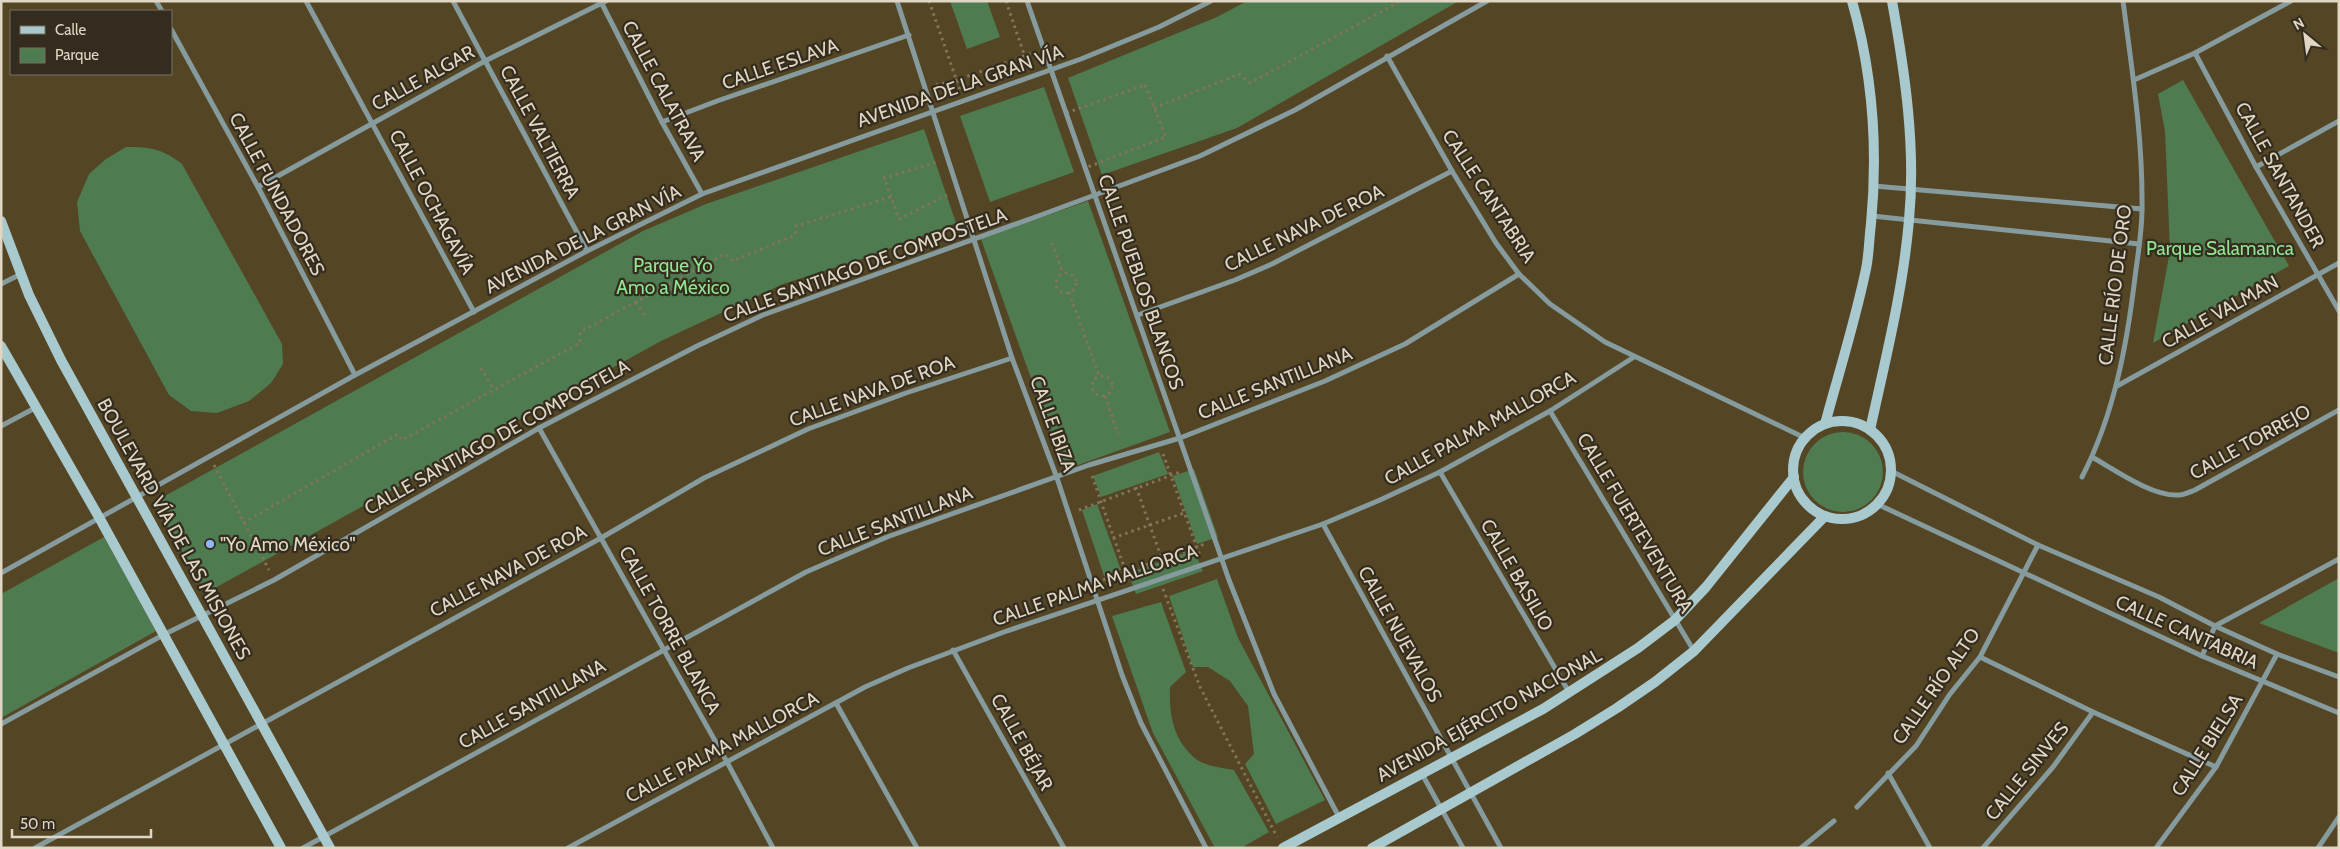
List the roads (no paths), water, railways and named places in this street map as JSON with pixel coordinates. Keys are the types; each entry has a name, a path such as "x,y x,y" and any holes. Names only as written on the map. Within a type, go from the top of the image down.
{"street":[{"name":"CALLE OCHAGAVÍA","path":"306,1 474,312"},
{"name":"CALLE VALTIERRA","path":"453,1 587,251"},
{"name":"CALLE IBIZA","path":"897,1 1012,358 1057,478 1119,666 1141,722 1206,848"},
{"name":"CALLE PUEBLOS BLANCOS","path":"1027,1 1221,557 1261,664 1274,694 1339,817"},
{"name":"AVENIDA DE LA GRAN VÍA","path":"1,573 354,375 587,251 702,194 1050,70 1126,41 1211,1"},
{"name":"CALLE SANTIAGO DE COMPOSTELA","path":"1,724 163,635 274,580 539,428 629,380 763,315 1200,156 1295,110 1387,56 1487,1"},
{"path":"1825,424 1866,267 1874,186 1875,132 1868,79 1852,1"},
{"path":"1870,430 1899,289 1910,221 1909,124 1904,68 1892,1"},
{"name":"CALLE RÍO DE ORO","path":"2082,477 2092,457 2117,386 2130,323 2139,244 2142,209 2134,80 2123,1"},
{"path":"2134,80 2195,53 2291,1"},
{"name":"CALLE ALGAR","path":"258,187 372,122 485,61 602,2"},
{"name":"CALLE CALATRAVA","path":"602,2 662,122 702,194"},
{"name":"CALLE FUNDADORES","path":"172,31 258,187 354,375"},
{"name":"CALLE ESLAVA","path":"662,122 908,35"},
{"name":"CALLE SANTANDER","path":"2195,53 2256,167 2339,311"},
{"name":"CALLE CANTABRIA","path":"1387,56 1452,171 1496,243 1519,274 1550,304 1605,342 1804,438"},
{"path":"2256,167 2339,121"},
{"name":"CALLE NAVA DE ROA","path":"1138,315 1235,280 1272,264 1452,171"},
{"path":"1874,186 2142,209"},
{"path":"1872,216 2139,244"},
{"name":"BOULEVARD VÍA DE LAS MISIONES","path":"1,220 21,274 61,360 330,848"},
{"name":"CALLE VALMAN","path":"2117,386 2339,263"},
{"path":"1,284 21,274"},
{"name":"CALLE SANTILLANA","path":"303,848 663,648 806,572 922,524 1089,466 1180,438 1325,381 1378,357 1462,311 1519,274"},
{"path":"1,346 100,519 281,848"},
{"name":"CALLE PALMA MALLORCA","path":"568,848 836,703 908,668 953,650 1160,578 1323,524 1440,472 1550,410 1634,357"},
{"name":"CALLE NAVA DE ROA","path":"35,848 601,538 704,478 808,428 1012,358"},
{"path":"1,426 35,408"},
{"name":"CALLE FUERTEVENTURA","path":"1550,410 1694,651"},
{"name":"CALLE TORREJO","path":"2092,457 2146,487 2180,495 2195,490 2339,410"},
{"path":"1848,421 1870,430 1882,441 1889,455 1891,471 1885,494 1877,504 1863,514 1847,518 1825,516 1814,510 1804,501 1797,490 1794,477 1795,457 1804,438 1825,424 1848,421"},
{"name":"CALLE TORRE BLANCA","path":"539,428 727,762 773,848"},
{"name":"CALLE CANTABRIA","path":"1891,471 2038,545 2159,597 2215,626 2277,654 2339,677"},
{"name":"CALLE BASILIO","path":"1440,472 1569,692"},
{"name":"AVENIDA EJÉRCITO NACIONAL","path":"1281,844 1339,817 1422,774 1569,692 1638,648 1675,620 1706,587 1794,477"},
{"name":"CALLE CANTABRIA","path":"1877,504 2202,656 2339,712"},
{"path":"1372,848 1617,708 1694,651 1825,516"},
{"name":"CALLE NUEVALOS","path":"1323,524 1470,793"},
{"name":"CALLE RÍO ALTO","path":"1857,807 1916,746 1950,694 1980,657 2038,545"},
{"path":"2202,656 2215,626 2339,559"},
{"name":"CALLE BÉJAR","path":"953,650 1064,848"},
{"name":"CALLE BIELSA","path":"2156,848 2216,767 2277,654"},
{"path":"1980,657 2093,712 2216,767"},
{"path":"836,703 917,848"},
{"name":"CALLE SINVES","path":"1983,848 2053,767 2093,712"},
{"path":"1888,773 1930,848"},
{"path":"1422,774 1463,848"},
{"path":"1470,793 1501,848"},
{"path":"2318,848 2339,817"},
{"path":"1801,848 1834,821"}],"place":[{"name":"\"Yo Amo México\"","path":"210,544"}],"park label":[{"name":"Parque Salamanca","path":"2220,248"},
{"name":"Parque Yo Amo a México","path":"673,276"}]}
